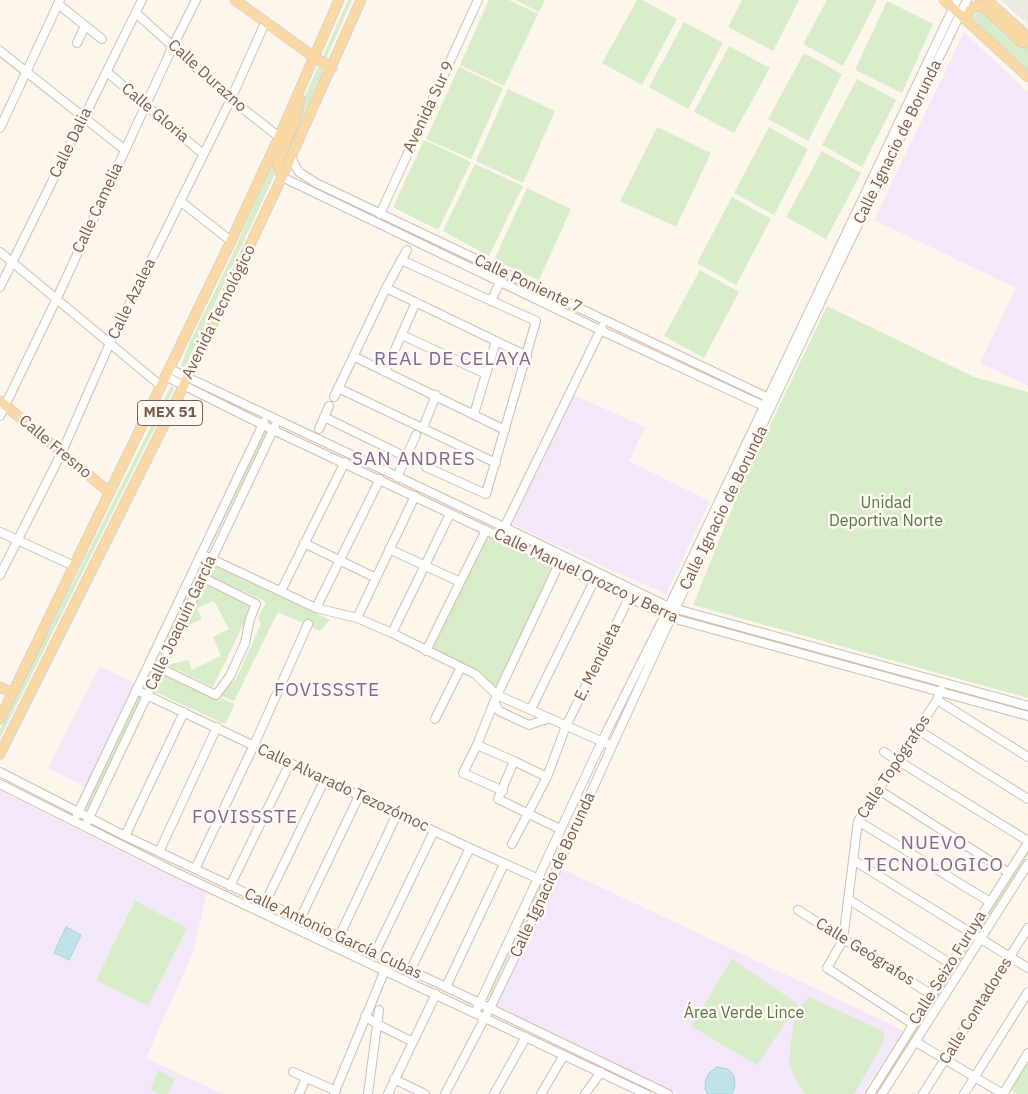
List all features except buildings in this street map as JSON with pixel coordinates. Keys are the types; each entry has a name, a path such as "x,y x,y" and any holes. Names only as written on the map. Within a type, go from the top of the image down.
{"main road":[{"path":"235,0 314,58 332,68"},
{"name":"Avenida Tecnológico","path":"0,719 231,242 339,0"},
{"name":"Avenida Tecnológico","path":"0,754 186,381 282,177 361,0"},
{"path":"944,0 956,7 968,22 1028,77"},
{"path":"987,0 1028,37"},
{"path":"968,22 970,10 978,5 983,6 1021,42 1028,44"},
{"path":"282,177 277,164 295,120 303,82"},
{"name":"Calle Fresno","path":"3,403 109,492"},
{"path":"0,687 13,693"}],"street":[{"name":"Calle Dalia","path":"0,288 142,0"},
{"name":"Calle Camelia","path":"0,416 3,403 57,298 124,150 196,0"},
{"name":"Avenida Sur 9","path":"380,214 478,0"},
{"name":"Calle Ignacio de Borunda","path":"445,1094 490,1008 550,884 672,608 956,7 967,0"},
{"path":"0,128 59,2 102,39"},
{"name":"Calle Durazno","path":"136,13 231,99 279,138"},
{"name":"Calle Azalea","path":"0,575 62,452 110,344 231,99 265,23"},
{"path":"77,43 85,26"},
{"path":"0,51 124,150"},
{"name":"Calle Gloria","path":"107,72 203,154"},
{"name":"Calle Poniente 7","path":"292,155 293,162 299,172 316,183 771,399"},
{"name":"Calle Poniente 7","path":"282,177 600,330 768,407"},
{"path":"180,201 231,242"},
{"path":"334,398 386,288 407,250"},
{"path":"0,252 161,386"},
{"path":"401,260 536,322 486,494 426,467"},
{"path":"490,301 504,284"},
{"path":"499,304 504,284"},
{"path":"386,288 527,356"},
{"path":"385,372 416,302"},
{"path":"499,536 605,320"},
{"path":"402,335 486,374"},
{"path":"474,414 496,341"},
{"path":"353,356 505,430"},
{"name":"Calle Manuel Orozco y Berra","path":"168,372 274,430 669,617 938,696 1028,716"},
{"name":"Calle Manuel Orozco y Berra","path":"186,381 278,420 672,608 1028,706"},
{"path":"338,388 496,463"},
{"path":"423,428 436,395"},
{"path":"319,429 329,406"},
{"name":"Calle Joaquín García","path":"74,821 267,415"},
{"path":"324,417 406,457"},
{"name":"Calle Joaquín García","path":"85,826 278,420"},
{"path":"397,476 416,435"},
{"path":"281,591 345,462"},
{"path":"316,608 380,479"},
{"path":"357,618 414,496"},
{"path":"392,633 450,514"},
{"path":"426,651 486,530"},
{"path":"0,532 74,566"},
{"path":"304,543 376,578"},
{"path":"389,549 460,582"},
{"path":"202,554 316,608 357,618 392,633 475,674 495,698 499,711 529,725 550,718"},
{"path":"503,791 463,773 477,745 495,698 559,564"},
{"path":"160,668 216,695 230,676 245,642 250,619 256,604 193,572"},
{"path":"531,709 594,581"},
{"name":"E. Mendieta","path":"512,844 547,777 566,726 629,598"},
{"name":"Calle Ignacio de Borunda","path":"475,1013 602,741 669,617"},
{"path":"195,870 308,624"},
{"path":"436,719 461,667"},
{"name":"Calle Topógrafos","path":"913,1024 826,968 843,940 858,821 918,730 938,696 943,683"},
{"name":"Calle Alvarado Tezozómoc","path":"136,690 397,814 550,884"},
{"path":"938,696 1028,757"},
{"path":"495,698 531,709 612,746"},
{"path":"125,836 184,712"},
{"path":"159,852 216,727"},
{"path":"918,730 1028,799"},
{"path":"477,745 547,777"},
{"path":"884,752 1028,842"},
{"path":"514,761 503,791 498,799 560,828"},
{"path":"230,886 290,762"},
{"name":"Calle Antonio García Cubas","path":"0,772 195,870 480,1003 668,1094"},
{"path":"265,903 325,779"},
{"name":"Calle Antonio García Cubas","path":"0,784 173,871 601,1072 635,1092 646,1094"},
{"path":"879,790 1009,873"},
{"path":"300,919 359,796"},
{"path":"44,806 49,797"},
{"path":"339,937 397,814"},
{"path":"858,821 990,902"},
{"path":"375,954 434,831"},
{"name":"Calle Seizo Furuya","path":"870,1094 1028,842"},
{"path":"410,970 470,848"},
{"path":"853,860 1028,968"},
{"path":"173,871 178,861"},
{"path":"446,987 504,864"},
{"name":"Calle Seizo Furuya","path":"882,1094 1028,864"},
{"path":"848,899 951,964"},
{"name":"Calle Geógrafos","path":"798,910 932,995"},
{"name":"Calle Contadores","path":"923,1094 1028,928"},
{"name":"Calle Antonio García Cubas","path":"335,1092 385,970"},
{"path":"964,1094 1028,992"},
{"path":"388,1094 436,994"},
{"path":"368,1094 379,1010"},
{"path":"365,1016 413,1042"},
{"path":"494,1094 526,1037"},
{"path":"916,1042 1003,1094 1028,1053"},
{"path":"540,1094 564,1055"},
{"path":"293,1072 335,1092"},
{"path":"585,1094 601,1072"},
{"path":"299,1094 306,1078"},
{"path":"394,1079 425,1094"},
{"path":"635,1092 642,1082"}],"shaded area":[{"path":"1001,0 1028,0 1028,25"},
{"path":"964,32 1028,92 1028,386 980,363 1016,288 874,220"},
{"path":"574,395 645,427 629,461 710,501 666,594 512,524"},
{"path":"100,666 136,684 86,787 48,768"},
{"path":"0,790 129,856 207,893 192,955 146,1058 223,1094 0,1094"},
{"path":"560,868 903,1030 863,1094 678,1094 648,1080 495,1005"}],"green space":[{"path":"348,0 352,0 325,61 322,60 323,56"},
{"path":"489,0 509,0 538,14 504,86 460,65"},
{"path":"515,0 545,0 539,12"},
{"path":"637,0 642,0 677,19 642,85 602,63"},
{"path":"742,0 799,0 773,51 728,27"},
{"path":"827,0 877,0 843,66 803,44"},
{"path":"887,1 933,24 902,93 855,70"},
{"path":"980,9 1028,46 1028,69 975,21 974,16"},
{"path":"684,22 723,43 688,109 649,87"},
{"path":"729,46 770,68 734,133 694,112"},
{"path":"804,53 842,74 808,141 768,119"},
{"path":"319,67 322,68 323,72 283,160 299,109"},
{"path":"459,67 503,88 471,159 426,139"},
{"path":"857,79 896,100 862,167 822,145"},
{"path":"508,89 555,111 523,183 476,161"},
{"path":"657,127 711,153 676,227 620,201"},
{"path":"769,127 808,149 774,215 734,193"},
{"path":"424,140 471,162 438,230 393,207"},
{"path":"822,151 861,173 826,239 786,217"},
{"path":"274,159 275,174 187,363 183,367 181,366 188,346 230,260"},
{"path":"475,164 523,186 489,256 443,231"},
{"path":"527,188 571,209 539,280 494,260"},
{"path":"732,197 771,219 736,285 697,263"},
{"path":"700,270 739,292 704,358 664,336"},
{"name":"Unidad Deportiva Norte","path":"827,306 974,377 1028,392 1028,698 693,605 742,484"},
{"path":"171,386 174,388 173,391 0,738 0,729 10,708"},
{"path":"264,429 268,431 208,552 207,550"},
{"path":"487,535 554,566 495,689 477,670 432,650"},
{"path":"213,565 330,620 320,631 278,612 234,701 221,696 228,683 235,681 261,624 258,618 266,602 208,575"},
{"path":"195,578 196,580 146,685 144,682"},
{"path":"204,584 252,607 213,687 167,665 188,660 192,670 221,656 213,637 229,629 214,601 197,608 202,619 185,627"},
{"path":"162,675 219,701 221,698 235,704 225,724 155,692"},
{"path":"138,696 141,697 141,700 91,808 87,810 84,805"},
{"path":"1028,849 1028,855 979,932 976,933 976,930"},
{"path":"539,882 543,885 488,999 484,1001"},
{"path":"135,901 187,928 148,1006 96,980"},
{"path":"972,938 974,940 877,1094 873,1094"},
{"name":"Área Verde Lince","path":"732,959 798,1004 757,1065 691,1026"},
{"path":"809,997 881,1030 884,1035 881,1047 854,1094 805,1094 795,1078 789,1063 794,1022 801,1006"},
{"path":"1028,1054 1028,1094 1017,1094 1007,1088"},
{"path":"158,1070 175,1079 168,1094 161,1094 151,1089"}],"water":[{"path":"66,927 81,935 69,960 54,953"},
{"path":"717,1067 728,1069 734,1076 735,1087 732,1094 708,1094 705,1089 709,1073"}],"district":[{"name":"REAL DE CELAYA","path":"453,360"},
{"name":"SAN ANDRES","path":"414,460"},
{"name":"FOVISSSTE","path":"327,691"},
{"name":"FOVISSSTE","path":"245,818"},
{"name":"NUEVO TECNOLOGICO","path":"934,855"}]}
